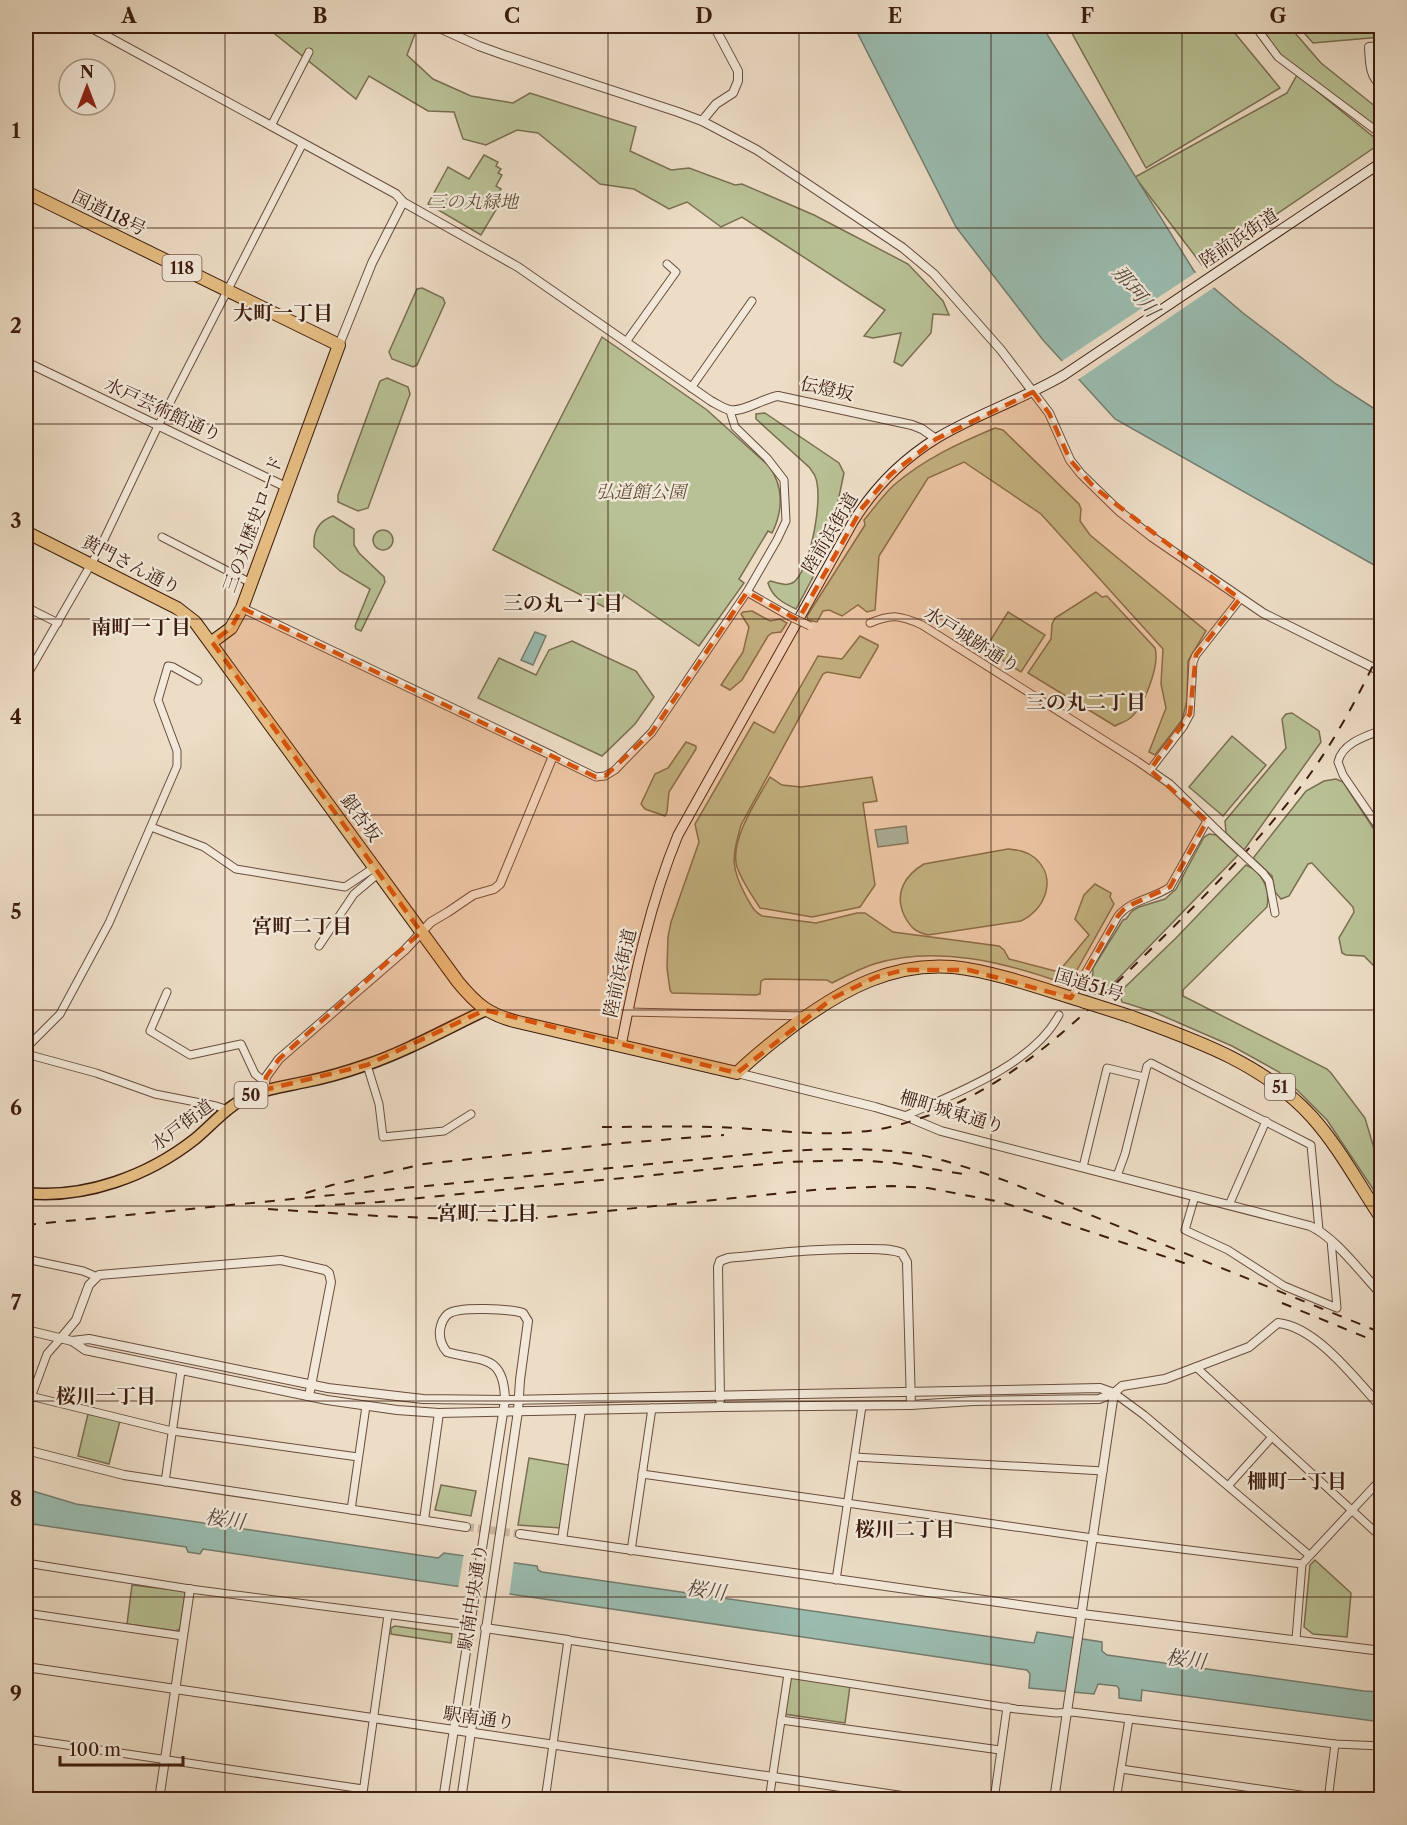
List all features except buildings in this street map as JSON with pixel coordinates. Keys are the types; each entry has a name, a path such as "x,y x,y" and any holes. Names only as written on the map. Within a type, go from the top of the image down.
{"highway":[{"name":"国道118号","path":"26,192 339,345"},
{"name":"三の丸歴史ロード","path":"242,608 339,345"},
{"name":"黄門さん通り","path":"26,532 186,613 212,642"},
{"path":"212,642 231,628 242,608"},
{"name":"銀杏坂","path":"212,642 465,991 486,1010"},
{"name":"国道51号","path":"737,1073 756,1054 807,1016 833,998 863,982 893,972 919,968 951,967 969,970 1129,1016 1250,1066 1274,1082 1313,1118 1382,1219"},
{"name":"柵町城東通り","path":"486,1010 512,1021 737,1073"}],"main road":[{"name":"陸前浜街道","path":"621,1046 657,889 678,835 862,508 890,475 936,439 1064,375 1382,162"},
{"name":"水戸街道","path":"26,1193 70,1192 105,1185 142,1172 193,1140 229,1110 265,1086 325,1077 367,1065 486,1010"}],"street":[{"path":"88,26 396,194 403,202 518,267 691,388 730,411"},
{"path":"435,26 479,46 702,121 757,150 918,260 976,320 1034,392 1049,413 1070,460 1095,488 1152,537 1240,598 1294,630 1382,672"},
{"path":"702,121 716,104 733,93 738,81 738,71 714,26"},
{"path":"1254,26 1278,57 1382,135"},
{"path":"1382,46 1369,47 1371,71 1377,84 1382,86"},
{"path":"271,126 309,52"},
{"path":"26,677 91,565 158,426 303,143"},
{"name":"三の丸歴史ロード","path":"339,345 372,263 403,202"},
{"path":"626,342 676,272 667,264"},
{"path":"691,388 752,301"},
{"name":"水戸芸術館通り","path":"26,363 286,487"},
{"name":"伝燈坂","path":"730,411 767,397 778,396 912,425 936,439"},
{"name":"三の丸歴史ロード","path":"242,608 596,777 605,776 615,770 652,732 747,592 786,521 786,488 780,472 735,427 730,411"},
{"path":"162,537 251,583"},
{"path":"747,592 812,627"},
{"path":"1150,770 1184,728 1190,714 1193,662 1240,598"},
{"path":"26,607 58,623"},
{"name":"水戸城跡通り","path":"870,623 886,616 895,616 908,618 922,625 1170,784 1269,880 1275,913"},
{"path":"26,1066 27,1049 60,1014 109,923 177,766 177,751 158,700 168,666 198,681"},
{"path":"1382,730 1355,741 1341,753 1338,762 1343,775 1382,832"},
{"path":"265,1086 270,1071 279,1059 405,950 435,918 473,895 494,889 500,884 553,756"},
{"path":"1071,998 1098,948 1126,906 1170,887 1207,821"},
{"path":"151,827 204,847 236,869 345,887 377,870"},
{"path":"319,946 354,894 377,870"},
{"path":"167,992 150,1031 190,1055 241,1044 255,1074 265,1086"},
{"path":"628,1012 807,1016"},
{"path":"905,1116 965,1090 995,1074 1036,1044 1059,1014"},
{"path":"27,1049 154,1094 229,1110"},
{"path":"1117,1176 1125,1154 1147,1066 1151,1063 1311,1145 1320,1230"},
{"path":"367,1065 379,1104 383,1137 444,1131 471,1114"},
{"path":"1083,1167 1107,1068 1144,1077"},
{"name":"柵町城東通り","path":"737,1073 820,1092 905,1116 935,1129 1320,1230 1382,1295"},
{"path":"1229,1205 1266,1121"},
{"path":"1195,1196 1185,1230 1228,1250 1284,1286 1337,1308 1331,1240"},
{"path":"720,1407 718,1267 720,1261 728,1258 813,1250 854,1249 896,1250 902,1252 907,1262 911,1405"},
{"path":"26,1259 83,1271 95,1276 281,1260 325,1270 329,1273 331,1282 309,1397"},
{"path":"26,1411 28,1396 47,1354 76,1320 89,1285 95,1276"},
{"name":"駅南中央通り","path":"444,1800 505,1400 504,1379 497,1368 481,1358 447,1352 440,1340 440,1327 449,1313 466,1310 514,1311 523,1313 528,1321 518,1412 461,1800"},
{"path":"26,1330 72,1341 85,1350 309,1397 366,1406 439,1413 503,1413 1099,1399 1114,1393 1122,1386 1165,1379 1249,1347 1278,1323 1305,1333 1325,1348 1382,1408"},
{"path":"72,1341 89,1339 311,1386 423,1399 505,1400 1100,1388 1114,1393 1144,1415 1309,1555"},
{"path":"1196,1367 1382,1538"},
{"path":"165,1482 181,1371"},
{"path":"1054,1800 1114,1393"},
{"path":"28,1396 172,1431 358,1457"},
{"path":"351,1510 366,1406"},
{"path":"836,1580 862,1406"},
{"path":"631,1551 652,1408"},
{"path":"562,1540 581,1410"},
{"path":"424,1520 439,1413"},
{"path":"1228,1486 1272,1437"},
{"path":"26,1450 103,1470 165,1482 466,1527"},
{"path":"855,1457 1103,1471"},
{"path":"642,1474 1093,1538 1302,1564"},
{"path":"1296,1639 1302,1564 1382,1478"},
{"path":"520,1534 1082,1614 1382,1651"},
{"path":"26,1563 190,1589 470,1625"},
{"path":"159,1800 190,1589"},
{"path":"26,1613 183,1636"},
{"path":"362,1800 388,1615"},
{"path":"485,1628 1007,1707 1335,1744 1382,1746"},
{"path":"545,1800 568,1640"},
{"name":"駅南通り","path":"26,1667 929,1800"},
{"path":"769,1800 788,1674"},
{"path":"994,1800 1007,1707"},
{"path":"1116,1800 1129,1719"},
{"path":"781,1720 1000,1750"},
{"path":"26,1739 363,1789"},
{"path":"1121,1769 1328,1799 1335,1744"}],"highlighted area":[{"path":"1033,392 1049,413 1070,460 1095,488 1240,599 1196,655 1190,714 1150,770 1207,821 1170,887 1126,907 1118,916 1071,998 969,970 904,970 876,977 833,998 737,1073 485,1010 367,1065 264,1090 266,1077 279,1059 421,932 212,642 231,628 242,608 596,777 605,776 652,732 747,592 798,620 862,508 890,475 936,439"}],"green space":[{"path":"265,26 408,26 416,31 407,55 433,79 471,96 513,103 530,93 636,127 630,151 671,170 689,168 735,185 742,184 814,215 908,264 943,301 949,315 933,314 931,333 902,366 894,362 901,333 873,338 864,336 885,310 742,217 721,227 687,202 669,209 634,189 600,184 538,133 517,130 486,145 463,139 454,112 428,111 369,76 356,99"},
{"path":"1068,26 1229,26 1280,88 1146,168"},
{"path":"1268,26 1289,26 1321,63 1381,111 1381,133 1281,57 1263,30"},
{"path":"1298,26 1381,26 1381,37 1313,43"},
{"path":"1297,75 1381,143 1202,265 1135,177 1287,93"},
{"name":"三の丸緑地","path":"484,155 498,162 496,166 501,169 498,173 502,175 496,186 501,189 498,195 503,198 481,235 428,204 448,167 469,179"},
{"path":"422,288 443,298 445,303 417,365 413,367 392,359 389,352 417,289"},
{"name":"弘道館公園","path":"602,337 707,410 769,466 777,482 780,508 776,525 772,533 768,531 739,579 744,583 699,646 624,595 614,612 493,550"},
{"path":"387,378 408,387 410,394 368,508 358,511 338,502 338,495 380,381"},
{"path":"765,413 839,463 844,473 828,549 796,609 779,599 772,592 768,583 770,581 790,584 801,572 807,560 814,530 817,513 817,486 810,468 756,419 756,414"},
{"path":"995,428 1003,430 1079,504 1080,521 1090,535 1206,631 1188,661 1187,701 1182,720 1155,755 1149,752 1166,708 1161,684 1163,649 1041,514 964,462 928,478 879,556 875,610 867,612 858,605 842,616 829,610 823,611 817,622 808,620 807,616 865,525 864,520 882,497 905,476 930,459"},
{"path":"333,516 354,529 354,545 359,553 384,577 385,582 361,631 355,626 370,589 340,571 314,547 314,537 320,524"},
{"path":"383,530 390,533 393,540 390,547 383,550 376,547 373,540 376,533"},
{"path":"1096,592 1102,597 1107,596 1155,648 1156,655 1150,686 1140,706 1127,720 1115,726 1028,673 1051,639 1052,624 1055,618"},
{"path":"752,611 770,621 780,619 787,623 781,632 768,636 742,680 730,690 721,685 743,652 749,627 741,614"},
{"path":"1008,612 1045,635 1021,672 985,649"},
{"path":"860,636 878,647 860,678 827,672 823,674 741,825 734,854 735,870 741,887 755,910 762,916 816,923 865,913 893,932 999,946 1009,959 1055,971 1060,970 1089,935 1075,919 1084,895 1095,884 1111,893 1110,897 1114,904 1072,979 1063,983 994,963 945,956 921,956 898,958 874,964 832,983 827,980 765,979 761,981 760,994 756,995 672,993 667,968 668,937 671,922 699,842 695,824 754,722 774,733 818,656 842,659"},
{"path":"572,641 636,671 654,697 635,724 602,756 478,698 499,658 536,675 549,650"},
{"path":"1292,713 1319,731 1321,742 1244,850 1226,833 1225,821 1286,748 1282,719 1286,714"},
{"path":"1232,736 1266,765 1223,816 1189,787"},
{"path":"686,742 696,746 696,749 669,792 665,816 645,809 641,804 655,774 668,768"},
{"path":"770,777 782,785 801,787 872,777 877,801 863,803 875,885 860,907 812,917 760,908 742,878 736,857 740,833"},
{"path":"1336,779 1343,782 1381,840 1381,973 1364,956 1342,953 1339,938 1354,912 1353,907 1312,863 1308,864 1289,896 1281,899 1275,892 1272,876 1254,859 1306,791 1324,781"},
{"path":"1209,834 1216,835 1238,855 1104,993 1099,995 1092,993 1093,968 1123,920 1132,911 1165,899 1176,889 1204,837"},
{"path":"1008,849 1022,851 1035,858 1046,875 1046,893 1037,909 1029,916 1021,921 928,935 916,931 908,923 901,907 901,892 907,879 917,868 924,864"},
{"path":"1246,865 1257,872 1264,882 1268,900 1267,907 1183,990 1183,996 1331,1073 1365,1118 1381,1172 1381,1201 1327,1120 1279,1072 1232,1046 1154,1012 1122,1002 1121,991"},
{"path":"88,1414 120,1421 109,1464 78,1456"},
{"path":"529,1458 569,1465 561,1528 518,1525"},
{"path":"441,1485 476,1491 471,1516 435,1510"},
{"path":"1315,1560 1351,1593 1347,1637 1313,1634 1304,1627 1310,1565"},
{"path":"132,1585 184,1591 180,1629 176,1631 127,1624"},
{"path":"395,1626 452,1634 451,1643 391,1634 391,1628"},
{"path":"789,1677 850,1686 845,1723 784,1714"}],"water":[{"name":"那珂川","path":"854,26 1042,26 1194,271 1243,313 1336,384 1381,413 1381,569 1115,419 1043,340 956,227"},
{"path":"535,632 546,636 533,665 521,660"},
{"path":"906,826 908,843 878,847 875,830"},
{"path":"26,1489 76,1504 438,1558 444,1553 537,1566 542,1572 1034,1643 1037,1632 1102,1642 1102,1651 1107,1655 1381,1692 1381,1722 1142,1690 1141,1701 1119,1698 1117,1686 1098,1684 1094,1694 1029,1688 1030,1674 1027,1670 203,1549 200,1554 188,1552 186,1547 26,1523"}],"pier":[{"path":"1198,271 1216,286 1076,381 1059,363"},
{"path":"464,1553 514,1560 509,1597 458,1589"}],"tunnel":[{"path":"466,1527 520,1534"}],"railway":[{"path":"602,1127 717,1127 804,1133 869,1131 928,1115 964,1100 998,1080 1061,1034 1119,981 1266,830 1325,752 1355,701 1382,647"},
{"path":"306,1193 424,1164 621,1143 724,1135"},
{"path":"26,1225 784,1151 883,1150 939,1159 1009,1182 1382,1333"},
{"path":"315,1206 379,1202 785,1162 859,1160 895,1163 963,1174"},
{"path":"268,1209 507,1221 824,1189 892,1186 928,1188 1001,1202 1187,1264"},
{"path":"1282,1303 1382,1344"}],"district":[{"name":"大町一丁目","path":"283,313"},
{"name":"三の丸一丁目","path":"563,603"},
{"name":"南町一丁目","path":"141,627"},
{"name":"三の丸二丁目","path":"1086,702"},
{"name":"宮町二丁目","path":"302,926"},
{"name":"宮町一丁目","path":"487,1213"},
{"name":"桜川一丁目","path":"106,1396"},
{"name":"柵町一丁目","path":"1297,1481"},
{"name":"桜川二丁目","path":"905,1529"}],"water label":[{"name":"桜川","path":"225,1519"},
{"name":"桜川","path":"706,1590"},
{"name":"桜川","path":"1186,1659"}]}
